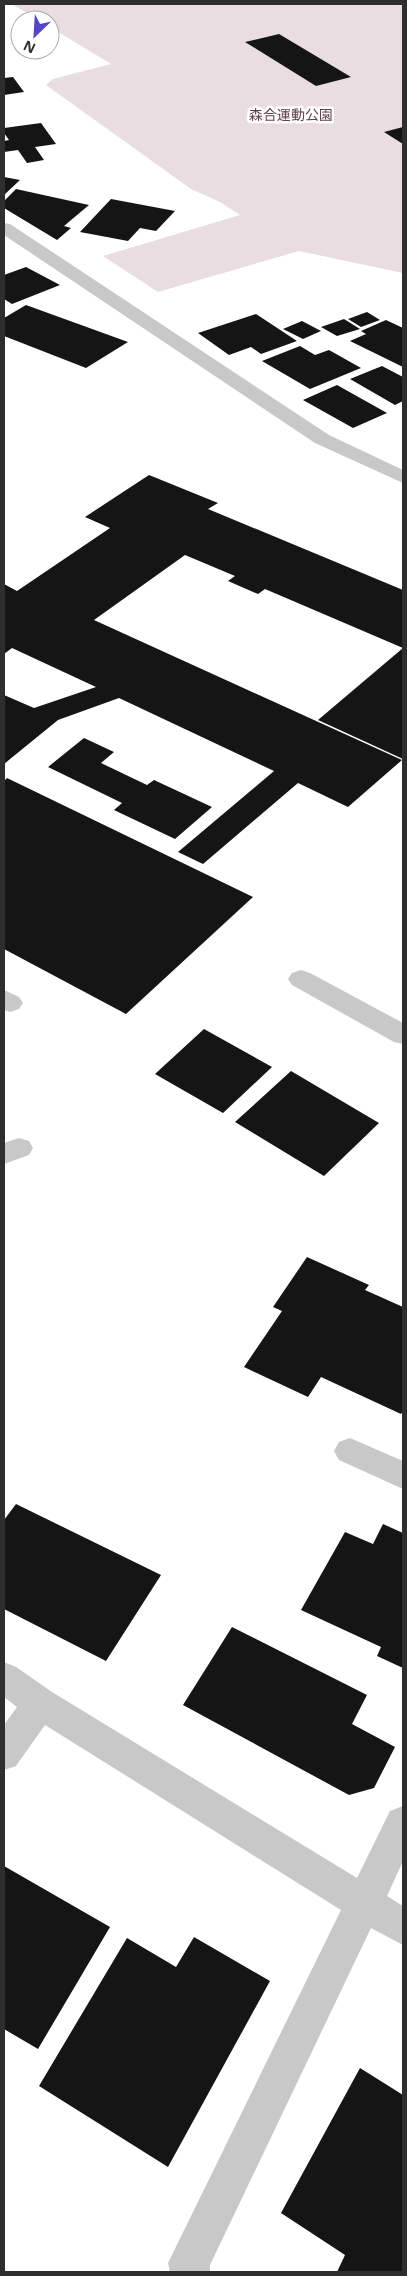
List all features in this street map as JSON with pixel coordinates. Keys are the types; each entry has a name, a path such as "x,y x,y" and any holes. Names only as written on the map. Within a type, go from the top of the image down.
{"street":[{"path":"4,228 322,439 403,477"},
{"path":"301,979 403,1035"},
{"path":"350,1451 403,1476"},
{"path":"4,1678 40,1703 403,1927"},
{"path":"4,1754 40,1703"},
{"path":"190,2272 189,2263 403,1823"}],"green space":[{"name":"森合運動公園","path":"12,4 403,4 403,273 299,251 158,292 103,256 240,215 220,202 191,189 46,85 53,79 111,64 60,33 60,10 22,10"}],"building":[{"path":"279,34 351,77 316,86 245,42"},
{"path":"13,77 24,92 4,95 4,78"},
{"path":"41,123 56,144 35,147 44,160 27,163 18,150 4,152 4,141 9,140 4,133 4,128"},
{"path":"403,127 403,144 384,132"},
{"path":"4,177 20,180 4,195"},
{"path":"16,189 89,205 64,226 71,228 57,240 4,208 4,201"},
{"path":"111,199 175,211 156,231 140,228 128,241 80,232"},
{"path":"26,267 60,285 12,304 4,299 4,275"},
{"path":"26,305 128,342 86,368 4,336 4,318"},
{"path":"367,312 380,320 361,327 348,319"},
{"path":"256,314 297,341 261,354 251,347 229,355 198,333"},
{"path":"344,319 360,329 337,336 321,327"},
{"path":"386,320 403,328 403,367 350,341 366,334 361,331"},
{"path":"302,321 321,331 303,339 283,329"},
{"path":"300,346 315,355 329,350 361,368 310,389 262,361"},
{"path":"382,366 403,377 403,401 395,405 350,379"},
{"path":"337,385 387,413 353,428 303,400"},
{"path":"149,475 218,503 208,509 403,590 403,648 265,589 258,594 228,581 235,576 185,555 94,620 402,760 348,807 298,783 203,864 178,852 274,771 119,698 58,720 4,764 4,695 34,708 96,687 12,648 4,654 4,584 17,591 110,528 85,517"},
{"path":"403,648 403,759 318,720"},
{"path":"84,738 114,752 101,763 147,785 154,780 212,807 175,839 114,810 122,803 48,767"},
{"path":"7,778 253,897 126,1014 4,949 4,781"},
{"path":"204,1029 272,1067 223,1113 155,1074"},
{"path":"291,1071 379,1123 324,1176 235,1122"},
{"path":"307,1257 369,1285 365,1290 403,1307 403,1411 401,1414 321,1377 308,1397 244,1367 282,1311 273,1307"},
{"path":"16,1504 161,1575 106,1661 4,1609 4,1520"},
{"path":"383,1524 403,1533 403,1668 377,1656 381,1647 301,1610 345,1532 373,1544"},
{"path":"232,1627 367,1695 352,1724 395,1747 374,1788 349,1795 183,1705"},
{"path":"4,1866 110,1927 38,2049 4,2029"},
{"path":"194,1937 270,1981 168,2167 39,2086 127,1938 176,1967"},
{"path":"360,2068 403,2095 403,2272 337,2272 345,2255 281,2213"}]}
